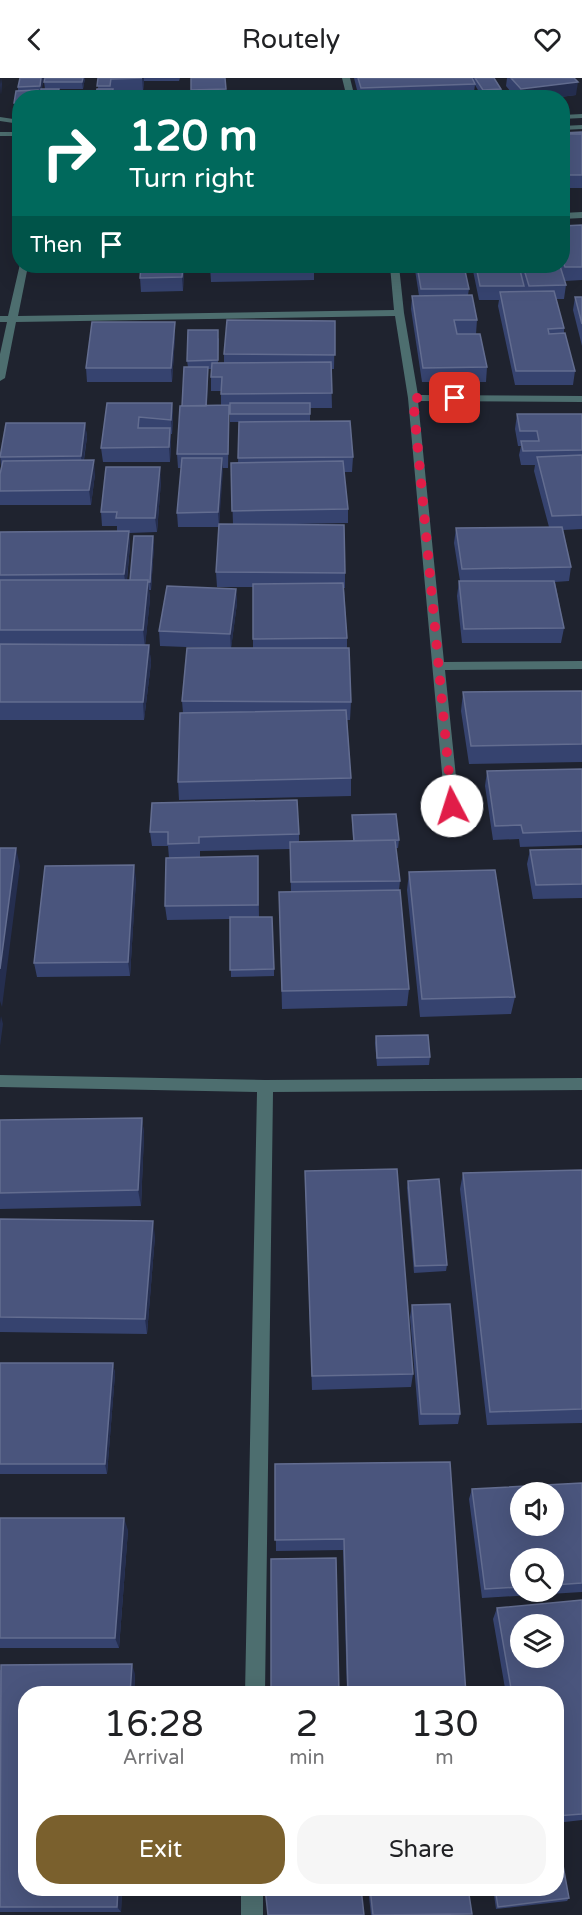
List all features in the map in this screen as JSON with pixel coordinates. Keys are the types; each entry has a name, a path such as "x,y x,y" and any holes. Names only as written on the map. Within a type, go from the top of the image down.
{"street":[{"path":"0,378 22,273"},
{"path":"396,273 399,313 413,398 452,806"},
{"path":"0,319 399,313"},
{"path":"413,398 582,399"},
{"path":"440,666 582,665"},
{"path":"0,1081 265,1086 582,1084"},
{"path":"255,1686 265,1086"},
{"path":"252,1896 252,1915"}],"building":[{"path":"20,78 41,78 40,86 18,87"},
{"path":"45,78 83,78 82,82 44,82"},
{"path":"98,78 111,78 110,86 97,86"},
{"path":"191,78 225,78 226,89 191,90"},
{"path":"358,78 472,78 475,84 361,88"},
{"path":"475,78 494,78 501,89 483,90"},
{"path":"511,78 574,78 578,82 521,89"},
{"path":"570,134 582,134 582,175 570,175"},
{"path":"582,225 582,267 570,267 570,226"},
{"path":"140,273 182,273 182,277 140,278"},
{"path":"418,273 466,273 469,289 421,289"},
{"path":"477,273 521,273 524,286 480,286"},
{"path":"525,273 562,273 566,285 529,286"},
{"path":"554,291 564,328 548,329 549,334 565,333 575,371 516,371 500,292"},
{"path":"472,295 477,320 454,320 457,334 480,334 487,367 423,368 412,296"},
{"path":"575,297 582,297 582,324"},
{"path":"227,320 335,321 335,355 224,354"},
{"path":"92,322 175,322 171,368 86,368"},
{"path":"188,330 218,330 218,360 187,361"},
{"path":"331,362 332,393 221,394 222,377 211,377 212,363"},
{"path":"184,367 208,367 206,406 182,406"},
{"path":"107,403 172,403 171,420 139,417 138,428 170,428 169,447 101,448"},
{"path":"230,403 310,403 310,414 230,414"},
{"path":"229,405 228,454 177,454 180,406"},
{"path":"517,414 582,414 582,450 523,451 521,441 539,441 537,431 520,431"},
{"path":"350,421 353,457 238,458 239,422"},
{"path":"6,423 85,423 81,456 0,457"},
{"path":"582,455 582,515 552,516 537,457"},
{"path":"182,458 222,458 218,512 177,513"},
{"path":"94,460 89,490 0,491 3,461"},
{"path":"343,461 348,509 232,511 231,463"},
{"path":"106,467 160,467 155,518 116,518 117,512 101,512"},
{"path":"219,524 344,525 345,573 216,572"},
{"path":"562,527 571,567 462,569 456,528"},
{"path":"129,531 124,574 0,575 0,532"},
{"path":"134,536 153,536 150,582 130,580"},
{"path":"0,580 148,580 143,630 0,630"},
{"path":"459,581 554,581 564,628 464,629"},
{"path":"343,583 347,638 253,639 253,584"},
{"path":"167,586 236,589 230,634 159,631"},
{"path":"0,644 149,645 143,702 0,702"},
{"path":"187,648 349,648 351,702 182,701"},
{"path":"582,691 582,744 471,746 463,692"},
{"path":"346,710 351,778 178,782 180,713"},
{"path":"582,769 582,831 523,833 521,825 495,826 487,771"},
{"path":"297,800 299,834 199,837 199,843 168,844 168,832 150,832 152,803"},
{"path":"396,814 399,840 354,841 352,815"},
{"path":"395,840 400,881 291,882 290,842"},
{"path":"0,848 16,848 0,969"},
{"path":"582,849 582,884 536,885 530,850"},
{"path":"258,856 258,905 165,906 166,858"},
{"path":"134,865 128,962 34,963 45,866"},
{"path":"495,870 515,997 422,999 409,872"},
{"path":"400,890 409,989 282,991 279,892"},
{"path":"230,917 272,917 274,969 230,970"},
{"path":"428,1035 430,1057 377,1058 376,1036"},
{"path":"142,1118 138,1190 0,1193 0,1120"},
{"path":"397,1169 413,1374 312,1376 305,1171"},
{"path":"582,1170 582,1409 490,1412 463,1173"},
{"path":"439,1179 447,1265 415,1266 408,1181"},
{"path":"0,1219 153,1221 145,1319 0,1317"},
{"path":"450,1304 460,1414 421,1414 412,1305"},
{"path":"0,1363 113,1363 105,1464 0,1464"},
{"path":"450,1462 465,1686 348,1686 344,1539 275,1540 275,1464"},
{"path":"582,1483 582,1583 564,1584 564,1548 510,1548 510,1588 485,1589 472,1489 510,1487 510,1536 564,1536 564,1484"},
{"path":"0,1518 124,1518 115,1638 0,1638"},
{"path":"336,1558 339,1686 271,1686 271,1559"},
{"path":"582,1600 582,1814 564,1815 564,1686 511,1686 497,1608"},
{"path":"132,1664 131,1686 18,1686 18,1896 118,1896 117,1907 0,1907 1,1665"},
{"path":"564,1871 569,1898 498,1907 496,1896 564,1896"},
{"path":"266,1896 362,1896 364,1915 268,1915"},
{"path":"371,1896 469,1896 472,1914 373,1915"}],"route":[{"path":"452,806 413,398 455,398"}]}
